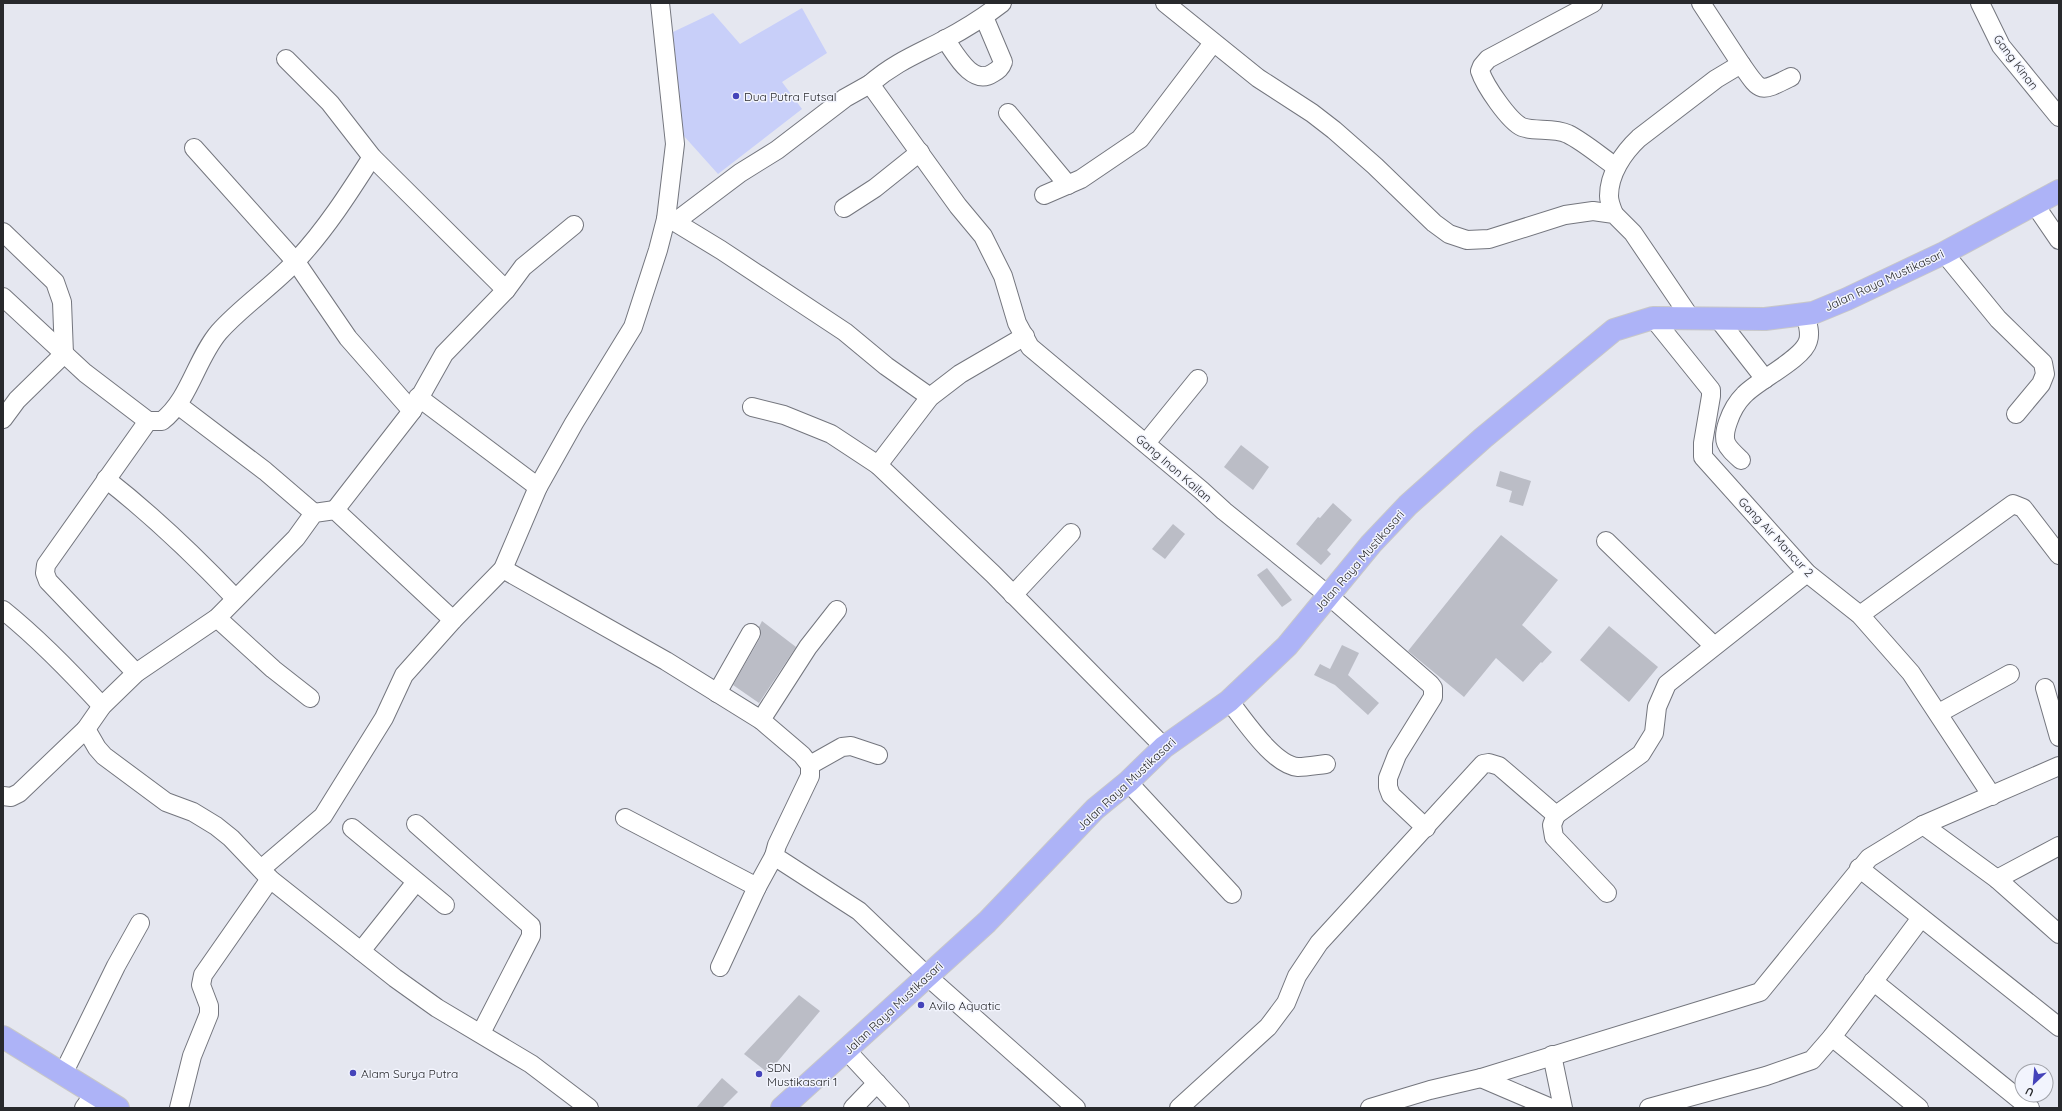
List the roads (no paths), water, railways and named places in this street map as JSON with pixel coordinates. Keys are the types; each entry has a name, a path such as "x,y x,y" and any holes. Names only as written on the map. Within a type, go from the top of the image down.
{"main road":[{"name":"Jalan Raya Mustikasari","path":"782,1108 987,922 1095,810 1128,782 1164,747 1229,701 1287,646 1392,520 1483,438 1614,330 1653,318 1692,320 1765,320 1813,313 1847,299 1944,253 2059,191"},
{"path":"3,1036 63,1074 89,1101 118,1108"}],"street":[{"path":"179,1108 192,1056 209,1014 209,1006 201,985 203,975 265,874 323,816 384,718 404,675 453,620 503,569 538,487 574,423 633,327 658,250 670,220 675,144 660,3"},
{"path":"670,220 740,172 777,150 845,98 870,84 888,69 984,17 1002,3"},
{"path":"1165,3 1258,78 1312,113 1334,130 1375,166 1434,223 1449,234 1467,240 1489,239 1565,215 1593,211 1614,214"},
{"path":"1593,3 1488,59 1480,71 1504,110 1515,122 1523,127 1555,130 1567,134 1616,167"},
{"path":"1700,3 1755,84 1761,88 1768,89 1791,78"},
{"name":"Gang Kinan","path":"1980,3 2001,46 2059,117"},
{"path":"945,39 969,72 982,77 988,76 999,69 1003,62 984,17"},
{"path":"1044,195 1081,179 1140,139 1213,43"},
{"path":"286,59 330,103 372,157 506,290"},
{"path":"1692,320 1633,233 1614,214 1609,196 1616,167 1628,149 1638,138 1716,79 1741,64"},
{"name":"Gang Inon Kailan","path":"870,84 958,206 983,236 1003,276 1017,323 1030,347 1146,443 1224,511 1328,595 1433,688 1433,697 1397,755 1388,778 1388,787 1391,795 1426,828"},
{"path":"1008,113 1068,185"},
{"path":"194,148 296,262 348,338 415,404 538,487"},
{"path":"844,208 875,188 920,152"},
{"path":"3,298 64,354 148,421 162,421 178,405 207,349 219,332 296,262 339,207 372,157"},
{"path":"2035,205 2059,240"},
{"path":"670,220 777,286 845,332 886,366 930,397"},
{"path":"3,796 11,797 20,793 86,729 102,706 136,673 217,618 235,598 296,538 314,513 335,510 415,404 444,354 506,290 523,267 574,225"},
{"path":"3,232 54,282 62,302 64,354 17,400 3,418"},
{"path":"1944,253 1998,319 2043,363 2045,374 2041,384 2016,414"},
{"path":"1741,460 1725,444 1724,434 1730,416 1744,395 1798,355 1808,341 1808,328 1805,314"},
{"name":"Gang Air Mancur 2","path":"1653,318 1711,390 1703,443 1703,457 1808,573 1860,615 1911,673 1939,713 1992,796"},
{"path":"1719,320 1765,379"},
{"path":"878,465 930,397 960,374 1025,336"},
{"path":"1146,443 1198,379"},
{"path":"178,405 265,471 314,513"},
{"path":"752,407 784,415 831,434 878,465 1013,595 1164,747"},
{"path":"136,673 48,581 46,565 148,421"},
{"path":"106,479 138,505 208,569 235,598"},
{"path":"1860,615 2013,504 2023,508 2059,555"},
{"path":"335,510 453,620"},
{"path":"1013,595 1072,532"},
{"path":"1606,541 1714,646"},
{"path":"503,569 600,623 761,720 802,755 810,765 810,776 777,845 774,856 757,887 720,967"},
{"path":"1607,893 1554,837 1552,825 1556,815 1641,754 1654,733 1658,707 1667,684 1808,573"},
{"path":"3,610 26,628 60,661 102,706"},
{"path":"761,720 808,646 837,610"},
{"path":"217,618 273,669 310,698"},
{"path":"717,693 751,633"},
{"path":"1939,713 2010,674"},
{"path":"2045,688 2059,737"},
{"path":"1229,701 1272,753 1284,763 1297,767 1326,764"},
{"path":"86,729 96,748 104,756 166,802 193,812 216,826 231,838 265,874 360,951 437,1008 481,1033 530,1064 589,1108"},
{"path":"810,765 842,747 851,746 878,755"},
{"path":"1179,1108 1268,1027 1286,1003 1297,976 1319,943 1426,828 1483,764 1489,763 1499,766 1556,815"},
{"path":"1370,1108 1430,1090 1481,1078 1760,992 1859,868 1875,854 1923,825 2059,766"},
{"path":"1128,782 1232,894"},
{"path":"626,818 757,887"},
{"path":"416,824 529,922 531,926 531,936 481,1033"},
{"path":"1923,825 1997,879 2056,927"},
{"path":"352,828 445,905"},
{"path":"1997,879 2059,846"},
{"path":"774,856 859,911 927,976 1076,1108"},
{"path":"1859,868 2059,1027"},
{"path":"360,951 416,882"},
{"path":"1649,1108 1766,1076 1812,1060 1832,1037 1921,918"},
{"path":"63,1074 116,966 140,923"},
{"path":"1873,981 2030,1108"},
{"path":"1832,1037 1919,1108"},
{"path":"847,1050 900,1108"},
{"path":"1552,1055 1563,1108"},
{"path":"1481,1078 1550,1108"},
{"path":"853,1108 877,1082"}],"place":[{"name":"Dua Putra Futsal","path":"736,96"},
{"name":"Avilo Aquatic","path":"921,1005"},
{"name":"Alam Surya Putra","path":"353,1073"},
{"name":"SDN Mustikasari 1","path":"759,1074"}]}
